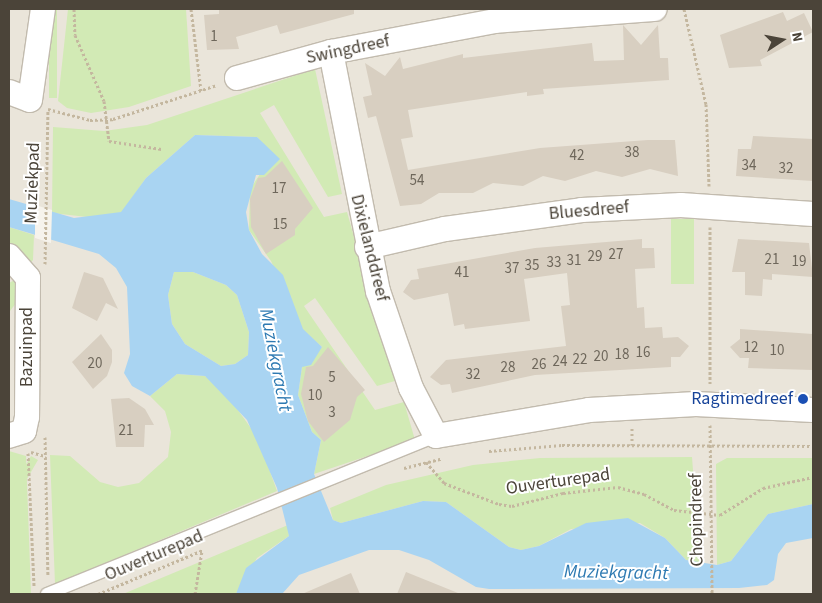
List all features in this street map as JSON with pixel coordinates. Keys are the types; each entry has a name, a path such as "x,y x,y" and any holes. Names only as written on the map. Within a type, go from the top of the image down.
{"street":[{"path":"9,92 30,100 43,9"},
{"name":"Swingdreef","path":"237,78 331,52 495,21 655,9"},
{"name":"Dixielanddreef","path":"331,52 367,247 411,388 436,436"},
{"name":"Bluesdreef","path":"367,247 445,229 582,210 681,205 813,214"},
{"name":"Bazuinpad","path":"9,256 28,278 27,417 24,431 14,442"},
{"path":"436,436 598,410 703,404 813,410"}],"lane":[{"path":"47,594 273,500 436,436"}],"path":[{"path":"74,9 75,35 108,120 110,142 161,149"},
{"path":"191,9 201,91"},
{"path":"108,120 237,78"},
{"name":"Muziekpad","path":"45,258 48,109 68,116 108,120"},
{"path":"14,442 28,452 45,456"},
{"path":"482,452 562,445 813,446"},
{"name":"Chopindreef","path":"710,446 712,594"},
{"path":"28,452 34,594"},
{"path":"393,472 449,457"},
{"name":"Ouverturepad","path":"426,462 444,483 499,504 518,505 564,493 618,487 644,494 674,510 711,514 726,513 763,488 813,477"},
{"name":"Ouverturepad","path":"98,594 210,547"},
{"path":"195,594 202,551"}],"shaded area":[{"path":"9,9 813,9 813,594 9,594"}],"green space":[{"path":"49,9 57,9 57,98 49,98"},
{"path":"68,9 186,9 191,86 129,107 91,113 67,108 58,101"},
{"path":"315,69 342,194 328,197 274,105 260,113 324,217 347,212 395,381 377,386 315,298 304,306 375,410 404,402 415,440 314,474 321,440 312,432 298,395 302,367 322,347 302,329 271,261 249,230 250,189 273,155 257,137 195,135 146,178 122,212 96,218 52,213 53,127 104,131 147,125"},
{"path":"671,219 694,219 694,284 671,284"},
{"path":"9,227 34,235 33,260 27,267 9,245"},
{"path":"174,272 193,272 226,285 237,295 249,332 248,355 235,364 221,366 185,344 172,324 168,295"},
{"path":"20,277 20,298 10,311 9,283"},
{"path":"177,374 205,376 225,392 258,438 277,491 55,584 50,455 70,456 100,482 118,487 139,483 168,457 171,432 165,411 150,396"},
{"path":"9,451 26,456 31,593 27,594 9,594"},
{"path":"31,456 38,460 9,510 9,494"},
{"path":"692,457 700,564 686,560 665,538 640,523 571,529 539,546 521,550 509,547 446,502 423,501 341,523 333,520 330,508 386,485 473,465 540,458"},
{"path":"727,458 813,458 813,504 768,514 731,561 717,565 716,464"},
{"path":"288,525 289,536 257,558 236,594 123,594"}],"water":[{"name":"Muziekgracht","path":"195,135 257,137 280,159 264,175 256,175 246,212 249,230 262,254 283,275 303,329 322,347 311,365 302,367 298,395 312,432 321,440 314,474 333,520 341,523 423,501 446,502 509,547 521,550 539,546 586,523 628,518 665,538 686,560 717,565 731,561 768,514 813,504 813,538 786,543 778,554 774,580 767,585 739,588 489,589 476,587 429,560 399,550 369,550 299,575 282,594 236,594 246,568 289,536 277,488 247,420 205,376 177,374 150,396 132,386 124,373 130,354 127,287 116,268 99,254 9,227 9,199 74,218 121,212 146,178","holes":["174,272 193,272 226,285 237,295 249,332 248,355 235,364 221,366 185,344 172,324 168,295"]}],"pier":[{"path":"35,205 52,210 51,243 35,238"}],"building":[{"path":"219,9 354,9 354,14 280,34 277,25 236,37 239,49 207,50 204,15 219,14"},
{"path":"783,12 787,21 804,13 813,32 760,60 762,66 729,68 720,35"},
{"path":"623,25 641,45 658,25 660,58 668,58 669,80 543,89 544,94 527,96 527,92 408,110 413,137 401,139 408,170 540,148 648,140 675,140 678,176 650,169 622,177 596,171 565,181 543,176 523,186 493,183 473,193 439,193 421,204 400,206 376,116 368,118 363,97 372,95 365,63 385,76 400,57 403,69 463,54 463,58 592,43 594,61 624,60"},
{"path":"753,136 813,139 813,181 736,176 738,149 751,149"},
{"path":"282,161 313,208 295,229 295,235 266,254 251,227 250,199 258,178 265,177"},
{"path":"642,239 642,248 654,248 655,268 635,269 637,308 644,307 645,328 662,327 663,338 678,337 689,346 680,357 671,357 671,367 535,375 452,393 450,384 441,385 430,377 446,360 566,346 561,306 570,305 567,273 524,279 530,321 465,329 464,324 454,326 448,293 414,300 403,292 411,280 419,279 417,269 535,248"},
{"path":"738,239 809,243 813,277 772,274 772,280 763,279 762,296 745,295 745,272 732,272"},
{"path":"84,272 103,278 118,309 106,303 97,321 72,308"},
{"path":"740,329 813,334 813,370 748,368 749,358 740,358 730,347 740,339"},
{"path":"101,334 112,350 112,362 107,376 93,389 72,362"},
{"path":"328,347 365,390 357,397 350,420 324,442 308,421 301,394 306,367 313,366"},
{"path":"129,398 145,409 154,425 145,425 144,447 116,447 111,399"},
{"path":"406,572 458,593 458,594 397,594"},
{"path":"351,573 360,594 302,594"}],"place":[{"name":"Ragtimedreef","path":"803,399"}]}
